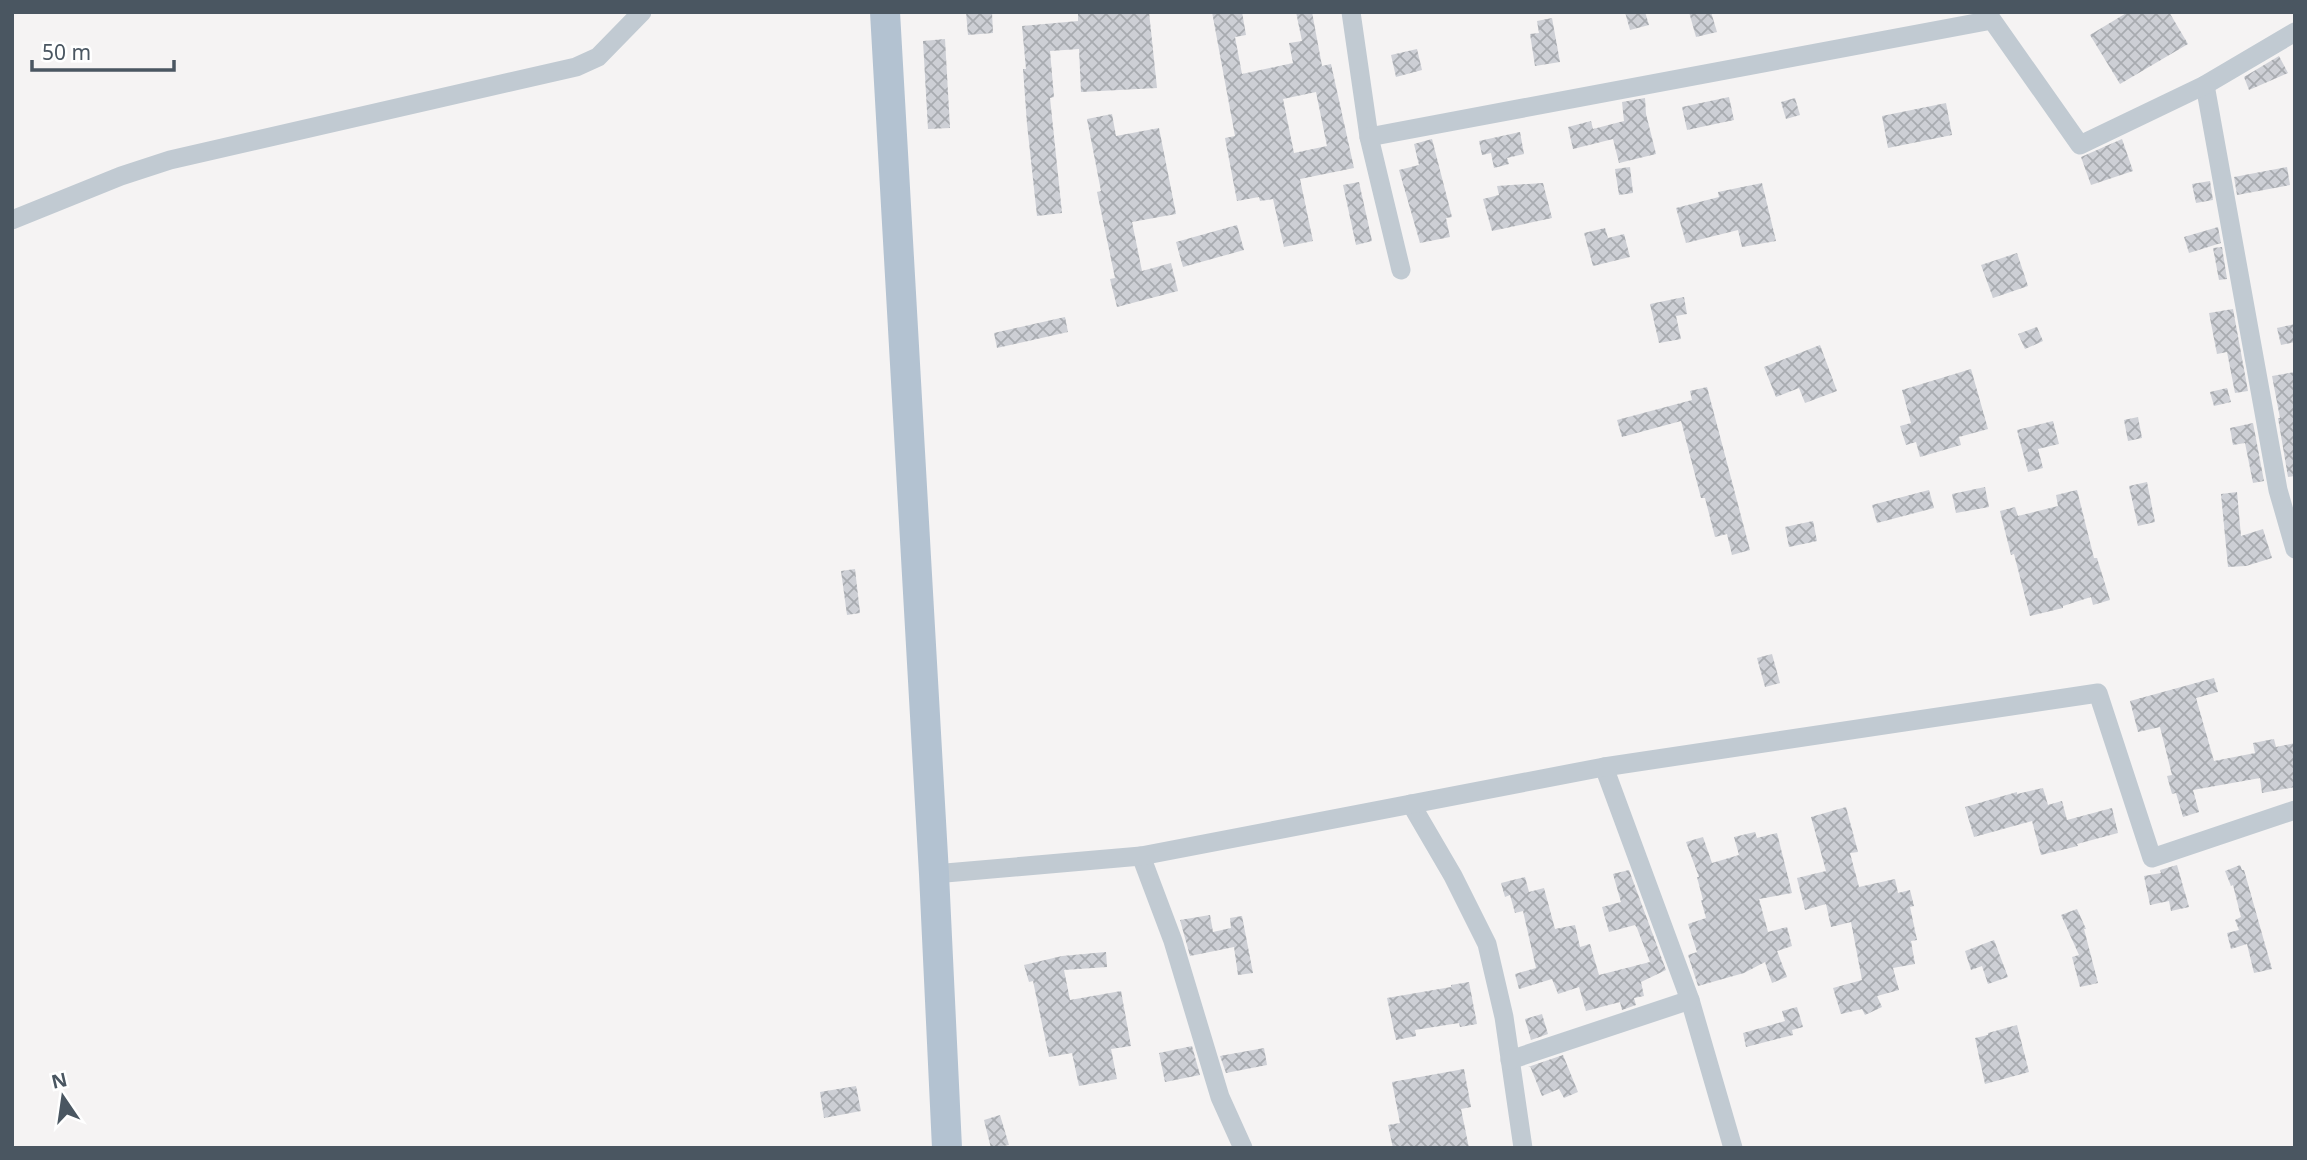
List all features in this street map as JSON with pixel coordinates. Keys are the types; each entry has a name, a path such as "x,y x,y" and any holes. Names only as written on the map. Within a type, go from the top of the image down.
{"main road":[{"path":"885,12 947,1148"}],"street":[{"path":"12,220 121,176 170,160 576,67 598,57 642,12"},
{"path":"1351,12 1369,136 1401,270"},
{"path":"1369,136 1991,16 2080,145 2205,85 2295,32"},
{"path":"2205,85 2278,490 2295,549"},
{"path":"934,874 1141,856 1604,767 2098,693 2152,858 2295,810"},
{"path":"1604,767 1690,1000 1733,1148"},
{"path":"1411,804 1453,876 1487,944 1504,1017 1523,1148"},
{"path":"1141,856 1173,941 1220,1097 1242,1148"},
{"path":"1510,1060 1690,1000"}],"building":[{"path":"966,12 992,12 993,33 968,35"},
{"path":"1078,12 1149,12 1157,88 1081,92 1079,49 1050,51 1054,97 1050,98 1062,213 1037,216 1027,124 1022,26 1078,21"},
{"path":"1212,12 1242,12 1246,35 1235,37 1242,74 1293,63 1289,43 1302,41 1296,12 1312,12 1322,66 1331,64 1354,168 1300,179 1313,241 1284,247 1273,199 1260,201 1259,197 1237,201 1225,138 1235,136","holes":["1316,92 1327,146 1294,153 1283,99"]},
{"path":"1625,12 1645,12 1649,25 1630,30"},
{"path":"1689,12 1711,12 1717,32 1696,37"},
{"path":"2128,12 2169,12 2188,44 2120,84 2090,35"},
{"path":"1552,18 1560,62 1535,66 1530,34 1539,33 1537,21"},
{"path":"945,39 950,128 928,129 923,41"},
{"path":"1417,49 1422,70 1396,77 1391,55"},
{"path":"2279,56 2288,73 2249,90 2244,77"},
{"path":"1729,97 1734,120 1687,130 1682,107"},
{"path":"1645,98 1646,114 1656,154 1619,163 1613,139 1573,149 1568,127 1591,121 1593,129 1624,121 1622,102"},
{"path":"1795,98 1800,115 1786,119 1781,102"},
{"path":"1946,103 1952,135 1888,148 1882,116"},
{"path":"1112,114 1116,136 1159,128 1176,214 1132,222 1142,271 1171,263 1178,291 1117,307 1110,279 1115,278 1097,192 1101,191 1087,119"},
{"path":"1520,132 1524,154 1507,158 1509,164 1494,168 1491,153 1482,155 1479,141"},
{"path":"1432,139 1452,217 1446,218 1450,237 1420,243 1399,170 1419,165 1414,144"},
{"path":"2122,139 2133,171 2091,185 2081,157"},
{"path":"1630,167 1633,193 1619,195 1615,169"},
{"path":"2287,167 2290,185 2237,195 2234,177"},
{"path":"2210,181 2213,200 2196,203 2192,184"},
{"path":"1359,182 1372,241 1356,245 1343,185"},
{"path":"1543,183 1552,218 1492,231 1483,199 1499,195 1497,186"},
{"path":"1762,183 1776,241 1742,247 1738,230 1686,243 1676,208 1719,197 1718,192"},
{"path":"1237,225 1244,250 1183,267 1176,242"},
{"path":"2218,227 2221,243 2189,253 2184,237"},
{"path":"1605,228 1608,238 1624,234 1630,257 1593,266 1584,233"},
{"path":"2222,247 2227,279 2219,280 2213,248"},
{"path":"2017,253 2028,286 1993,298 1981,265"},
{"path":"1684,297 1687,314 1676,316 1681,339 1659,343 1650,304"},
{"path":"2233,309 2248,391 2235,393 2227,352 2217,354 2209,313"},
{"path":"1065,317 1068,332 997,348 994,333"},
{"path":"2295,324 2295,342 2281,345 2277,328"},
{"path":"2037,327 2043,341 2025,349 2018,334"},
{"path":"1820,345 1837,391 1805,403 1799,388 1776,397 1764,367"},
{"path":"1971,369 1988,429 1959,437 1961,445 1920,457 1916,442 1906,445 1900,426 1911,423 1902,390"},
{"path":"2295,372 2295,476 2288,477 2272,376"},
{"path":"1707,387 1750,550 1732,555 1727,534 1715,537 1705,498 1701,498 1681,421 1622,437 1617,420 1692,400 1690,391"},
{"path":"2227,388 2231,402 2214,406 2210,392"},
{"path":"2138,417 2142,438 2128,441 2124,420"},
{"path":"2053,421 2059,444 2038,449 2043,468 2028,472 2017,430"},
{"path":"2253,423 2264,481 2253,483 2245,443 2233,445 2230,428"},
{"path":"2147,482 2155,522 2138,526 2129,486"},
{"path":"1985,487 1989,507 1956,513 1952,494"},
{"path":"1929,490 1934,508 1877,523 1872,505"},
{"path":"2077,490 2094,558 2097,558 2110,600 2093,605 2091,597 2063,608 2030,616 2000,511 2015,507 2018,516 2058,506 2056,495"},
{"path":"2237,492 2241,536 2263,529 2272,558 2246,566 2228,567 2221,494"},
{"path":"1813,521 1817,541 1789,547 1785,527"},
{"path":"855,569 860,613 847,615 841,571"},
{"path":"1772,654 1780,683 1765,687 1757,658"},
{"path":"2214,678 2218,692 2196,698 2214,761 2255,753 2253,743 2274,739 2276,747 2295,743 2295,787 2262,793 2260,778 2193,790 2199,812 2183,817 2176,793 2172,794 2167,776 2172,775 2160,727 2138,732 2130,701"},
{"path":"2043,788 2048,805 2062,801 2067,820 2112,808 2118,833 2041,855 2032,821 1974,837 1965,807 2017,792"},
{"path":"1846,807 1858,852 1850,853 1859,887 1895,879 1898,893 1910,890 1914,906 1910,907 1917,940 1911,941 1915,964 1893,968 1899,990 1877,996 1882,1007 1865,1015 1862,1009 1841,1014 1833,988 1862,980 1851,922 1831,927 1826,904 1805,910 1797,878 1826,871 1811,817"},
{"path":"1755,832 1757,838 1777,833 1792,893 1759,899 1768,932 1787,927 1792,946 1777,951 1787,977 1772,983 1765,962 1744,973 1698,986 1688,955 1697,952 1688,924 1706,918 1699,877 1686,842 1703,837 1712,863 1739,855 1734,837"},
{"path":"2177,865 2189,907 2171,911 2169,901 2150,905 2144,876 2161,873 2160,870"},
{"path":"2240,865 2244,870 2272,969 2254,973 2247,944 2231,949 2227,933 2239,930 2235,920 2241,917 2233,885 2231,886 2225,871"},
{"path":"1629,870 1666,970 1641,982 1644,996 1634,998 1636,1005 1622,1010 1620,1002 1586,1011 1579,987 1558,994 1552,979 1519,989 1515,974 1536,968 1523,911 1515,913 1510,895 1505,897 1501,883 1525,877 1529,892 1544,888 1555,929 1575,925 1580,947 1590,944 1599,975 1650,962 1635,925 1609,932 1602,907 1621,902 1613,874"},
{"path":"2077,909 2086,929 2098,983 2080,987 2072,957 2079,955 2061,915"},
{"path":"1210,915 1213,932 1231,928 1230,918 1242,916 1253,973 1238,975 1234,947 1190,956 1180,920"},
{"path":"1994,940 2008,977 1988,984 1982,966 1971,970 1965,951"},
{"path":"1106,952 1107,967 1064,970 1070,1000 1121,991 1131,1046 1111,1049 1117,1079 1079,1086 1072,1053 1049,1057 1033,981 1029,982 1024,965 1062,956"},
{"path":"1469,982 1477,1024 1460,1027 1459,1023 1415,1030 1416,1036 1396,1040 1387,998"},
{"path":"1797,1007 1803,1027 1792,1030 1793,1035 1746,1047 1743,1033 1785,1021 1782,1011"},
{"path":"1542,1014 1548,1034 1531,1040 1525,1019"},
{"path":"2017,1025 2029,1072 1985,1084 1975,1038"},
{"path":"1192,1046 1200,1075 1165,1082 1159,1053"},
{"path":"1264,1048 1267,1065 1226,1073 1220,1056"},
{"path":"1563,1055 1578,1092 1564,1098 1559,1089 1542,1096 1530,1066"},
{"path":"1464,1069 1471,1107 1461,1109 1469,1148 1393,1148 1388,1125 1400,1123 1392,1082"},
{"path":"856,1086 861,1111 824,1118 820,1092"},
{"path":"1000,1115 1009,1145 991,1148 984,1120"}]}
